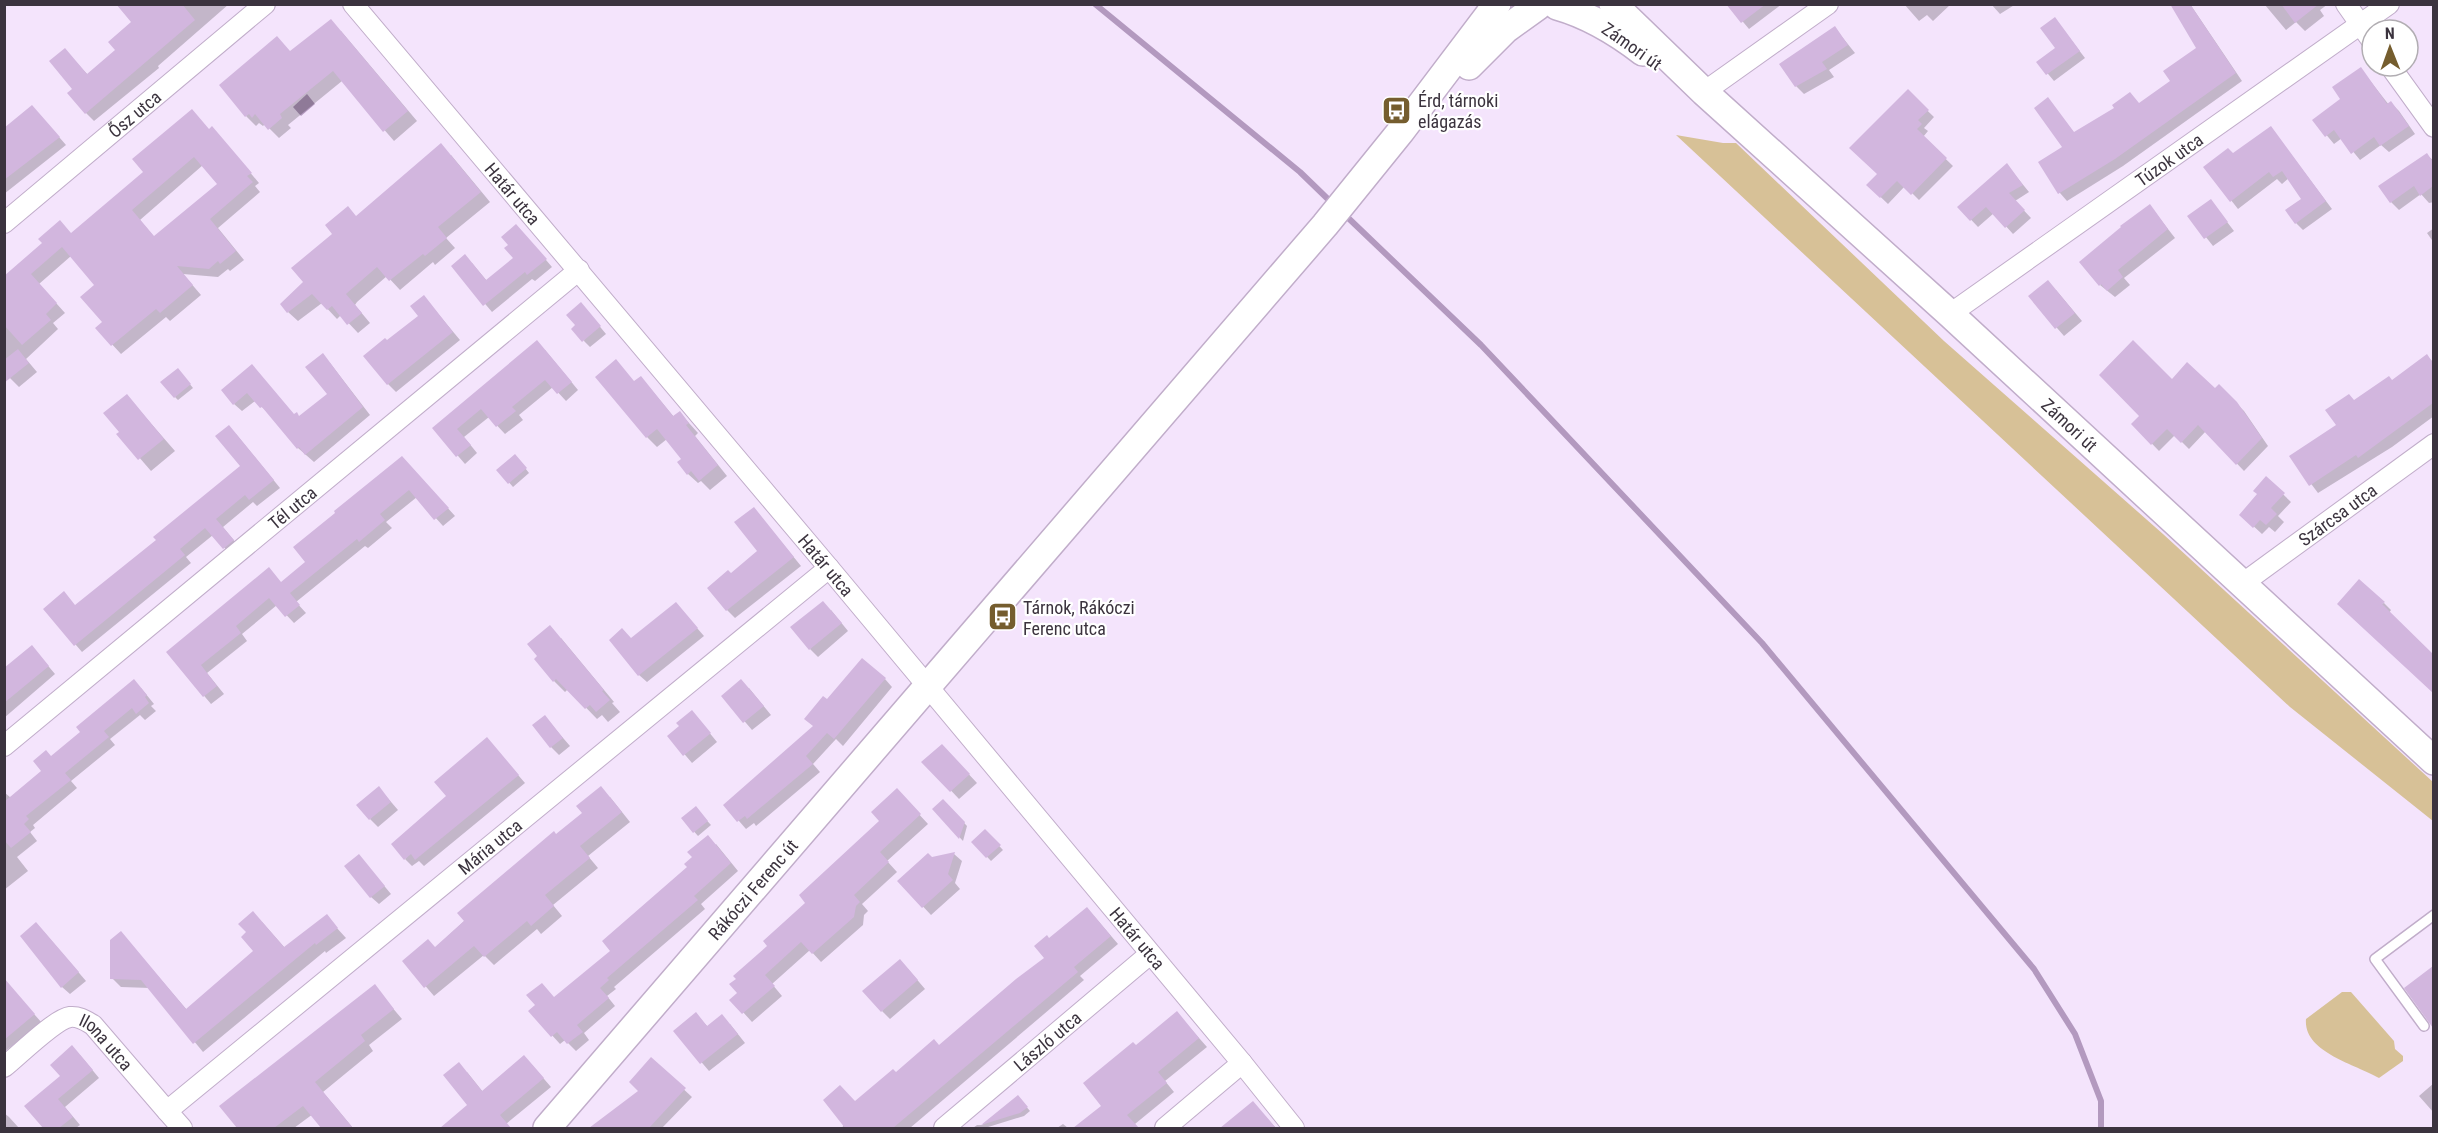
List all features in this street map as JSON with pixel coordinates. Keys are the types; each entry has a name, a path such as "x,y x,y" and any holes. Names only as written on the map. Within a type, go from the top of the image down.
{"street":[{"name":"Ősz utca","path":"4,224 265,4"},
{"name":"Határ utca","path":"353,4 829,568 1242,1063 1293,1128"},
{"path":"1401,131 1497,4"},
{"name":"Zámori út","path":"1613,4 1704,92 1950,314 2433,761"},
{"path":"1704,92 1828,4"},
{"path":"2346,4 2360,24"},
{"name":"Túzok utca","path":"2378,18 2389,4"},
{"path":"1401,131 1506,28 1548,5"},
{"name":"Zámori út","path":"1548,5 1576,11 1601,23 1632,43 1666,70 1704,92"},
{"name":"Túzok utca","path":"1950,314 2360,37"},
{"path":"2398,78 2433,127"},
{"name":"Rákóczi Ferenc út","path":"547,1128 1325,225 1401,131"},
{"name":"Tél utca","path":"4,746 579,270"},
{"name":"Szárcsa utca","path":"2242,584 2433,444"},
{"name":"Mária utca","path":"167,1111 829,568"},
{"name":"László utca","path":"944,1128 1150,954"},
{"name":"Ilona utca","path":"4,1067 57,1023 68,1017 78,1017 93,1025 167,1111"},
{"path":"1165,1128 1242,1063"},
{"path":"167,1111 182,1128"}],"lane":[{"path":"2424,1026 2375,958 2433,915"}],"shaded area":[{"path":"307,94 315,104 301,116 293,107"},
{"path":"1676,135 1736,143 1944,341 2163,534 2433,782 2433,821 2290,707"},
{"path":"2342,992 2351,992 2394,1041 2395,1049 2403,1056 2403,1061 2379,1078 2332,1056 2313,1040 2307,1030 2306,1019"}],"building":[{"path":"116,4 182,4 195,20 85,114 67,93 72,89 49,61 65,48 87,74 115,50 108,42 131,22"},
{"path":"1726,4 1766,4 1741,23"},
{"path":"2170,4 2190,4 2236,73 2115,159 2058,194 2038,162 2062,147 2034,108 2048,97 2074,132 2114,108 2112,105 2130,92 2139,103 2170,81 2163,71 2196,48"},
{"path":"2281,4 2319,4 2295,23"},
{"path":"2055,17 2080,51 2046,75 2036,62 2055,48 2040,28"},
{"path":"331,19 408,111 383,132 333,71 280,114 282,118 268,130 255,114 252,118 249,114 245,117 219,85 277,36 290,51"},
{"path":"1835,26 1848,45 1822,62 1827,69 1795,87 1779,64"},
{"path":"2360,68 2360,78 2369,78 2387,104 2391,101 2409,126 2380,146 2374,137 2351,154 2334,130 2325,137 2312,120 2340,99 2332,87"},
{"path":"1908,89 1929,110 1918,120 1922,124 1917,129 1947,158 1911,195 1897,181 1880,198 1866,185 1877,174 1849,148"},
{"path":"32,105 60,137 4,180 4,128"},
{"path":"192,109 209,129 212,126 252,173 247,176 253,182 210,219 236,251 220,264 218,261 209,269 177,266 193,285 160,313 156,309 111,346 95,328 102,322 80,297 94,285 62,247 31,274 57,303 46,314 51,320 22,345 4,325 4,276 42,243 38,239 60,220 71,233 143,172 132,159","holes":["194,157 217,184 154,236 132,210"]},
{"path":"2271,126 2326,201 2295,224 2285,210 2301,199 2282,171 2273,177 2269,172 2230,202 2203,167 2228,148 2233,153"},
{"path":"441,143 481,192 438,227 447,238 389,281 377,267 347,293 362,313 347,325 332,306 327,310 312,294 287,313 280,304 303,282 291,268 332,234 325,225 348,206 356,216"},
{"path":"2427,153 2433,162 2433,186 2420,196 2414,186 2390,203 2378,186"},
{"path":"2007,163 2023,185 2009,193 2025,210 2005,228 1986,207 1970,221 1957,207"},
{"path":"2211,199 2228,222 2204,239 2187,216"},
{"path":"2150,204 2168,229 2118,270 2123,277 2107,291 2101,284 2099,286 2079,262 2120,226"},
{"path":"516,224 547,259 527,275 525,272 483,306 451,266 465,254 486,280 513,258 504,248 508,245 501,237"},
{"path":"2048,280 2075,313 2055,329 2028,296"},
{"path":"424,295 453,332 387,385 363,356 418,316 410,306"},
{"path":"581,302 601,326 582,342 571,329 575,325 566,315"},
{"path":"537,340 572,382 557,394 545,380 512,407 516,411 496,427 481,409 457,429 471,445 456,457 432,428"},
{"path":"2133,340 2172,379 2187,362 2215,388 2219,384 2237,402 2262,438 2236,465 2198,425 2181,443 2167,429 2151,445 2131,424 2139,416 2099,375"},
{"path":"18,349 29,363 4,383 4,360"},
{"path":"323,353 363,407 305,455 247,393 233,405 221,390 252,364 294,414 297,412 299,416 327,394 305,367"},
{"path":"2427,354 2433,363 2433,403 2358,458 2356,455 2309,486 2289,456 2336,425 2325,410 2349,394 2354,400 2389,376 2392,380"},
{"path":"616,359 634,381 641,376 673,416 680,411 689,423 686,425 718,465 699,481 691,471 687,475 677,462 681,459 657,429 646,438 595,377"},
{"path":"178,368 191,384 174,398 160,382"},
{"path":"127,394 164,439 138,460 116,434 119,432 103,413"},
{"path":"229,425 274,480 249,500 245,495 216,519 234,540 223,549 205,528 180,549 185,555 74,646 43,609 64,591 75,605 156,540 153,537 240,466 215,436"},
{"path":"515,454 527,468 508,484 496,470"},
{"path":"402,456 449,508 434,520 409,490 380,514 385,520 359,542 357,539 290,593 300,605 285,617 269,598 236,626 241,633 201,665 217,686 203,697 166,652 269,567 281,582 305,562 293,547"},
{"path":"2266,476 2285,493 2271,508 2277,514 2266,525 2260,520 2253,528 2239,515 2257,494 2253,491"},
{"path":"754,507 794,557 726,611 707,588 728,570 731,573 757,551 734,522"},
{"path":"2359,579 2385,602 2382,604 2433,654 2433,693 2337,604"},
{"path":"823,601 842,623 809,650 790,627"},
{"path":"676,602 698,628 638,676 609,640 622,628 631,638"},
{"path":"550,625 610,700 596,712 590,705 585,709 556,679 553,682 534,659 537,656 527,644"},
{"path":"32,645 49,666 4,703 4,668"},
{"path":"862,658 886,678 834,739 827,733 806,756 813,764 747,819 745,816 737,822 723,805 813,726 804,719 823,696 827,699"},
{"path":"134,679 147,695 145,697 149,703 136,714 132,708 104,731 109,737 65,773 71,780 26,816 29,819 24,824 31,832 11,848 4,840 4,802 41,771 33,761 46,750 51,756 80,732 76,727"},
{"path":"741,679 764,706 743,723 721,696"},
{"path":"692,710 711,733 683,756 667,736 679,726 676,723"},
{"path":"545,715 563,738 550,748 532,725"},
{"path":"487,737 519,775 415,860 411,854 404,860 391,844 446,796 434,782"},
{"path":"942,744 970,774 950,792 921,762"},
{"path":"379,786 391,802 369,820 356,805"},
{"path":"601,786 622,812 580,846 590,858 545,895 554,906 531,926 527,921 484,957 474,946 424,988 402,961 428,939 435,947 464,921 457,913 554,831 556,834 582,813 576,806"},
{"path":"897,788 921,814 880,852 889,862 854,895 860,902 856,906 854,917 812,954 801,942 765,975 775,986 742,1014 729,1000 737,993 729,984 736,979 733,976 767,946 763,941 805,903 799,895 879,821 871,812"},
{"path":"943,799 965,822 959,839 932,809"},
{"path":"696,806 708,821 693,833 681,818"},
{"path":"985,829 1001,845 986,858 971,842"},
{"path":"708,835 731,863 694,896 698,900 607,978 609,980 600,988 609,998 577,1025 583,1032 567,1044 557,1032 551,1037 528,1011 535,1005 526,995 542,983 554,997 610,951 602,941 687,867 684,864 692,857 687,852"},
{"path":"955,852 948,874 953,880 922,908 897,881 928,853 932,857"},
{"path":"359,854 385,886 370,898 344,866"},
{"path":"1087,907 1111,936 1074,967 1078,972 893,1128 845,1128 823,1100 840,1085 855,1101 893,1069 896,1072 934,1039 939,1045 1044,958 1034,946 1047,935 1049,938"},
{"path":"253,911 284,947 327,914 338,928 316,945 315,943 193,1044 141,980 110,979 110,940 121,931 186,1009 253,951 241,937 246,932 238,924"},
{"path":"36,922 79,972 61,988 20,936"},
{"path":"900,959 918,980 881,1012 862,991"},
{"path":"2433,966 2433,1028 2404,988"},
{"path":"4,978 35,1014 4,1040"},
{"path":"375,984 394,1009 361,1035 365,1041 315,1082 353,1128 321,1128 303,1106 274,1128 237,1128 219,1106"},
{"path":"1177,1011 1199,1038 1158,1072 1167,1083 1127,1115 1139,1128 1073,1128 1101,1106 1083,1083 1133,1042 1136,1045"},
{"path":"696,1012 707,1026 722,1014 738,1034 700,1064 673,1031"},
{"path":"72,1045 93,1070 58,1099 73,1117 59,1128 43,1128 24,1106 60,1076 50,1065"},
{"path":"524,1055 544,1078 500,1115 511,1128 440,1128 467,1105 443,1075 459,1062 482,1091"},
{"path":"651,1057 686,1088 649,1128 589,1128 638,1091 629,1082"},
{"path":"1018,1095 1028,1107 1020,1113 981,1125"},
{"path":"1253,1101 1276,1128 1220,1128"}],"waterway":[{"path":"1095,4 1300,172 1333,204"},
{"path":"1343,213 1481,345 1762,643 2034,969 2075,1034 2101,1101 2101,1128"}],"place":[{"name":"Érd, tárnoki elágazás","path":"1397,110"},
{"name":"Tárnok, Rákóczi Ferenc utca","path":"1002,617"}]}
